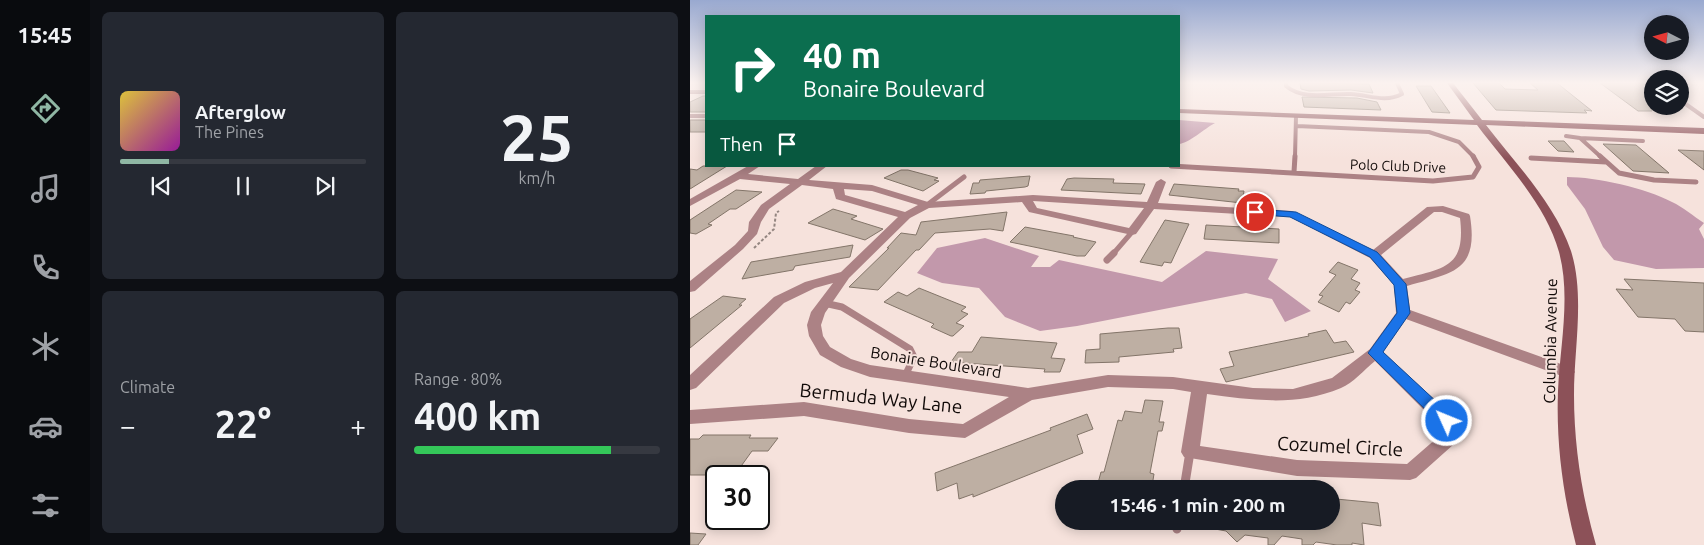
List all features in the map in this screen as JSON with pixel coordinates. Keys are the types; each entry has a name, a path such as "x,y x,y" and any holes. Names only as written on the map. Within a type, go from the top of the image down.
{"street":[{"name":"Columbia Avenue","path":"1469,108 1541,204 1564,251 1570,284 1571,310 1567,372 1566,435 1574,495 1586,545"},
{"path":"1180,111 1704,131"},
{"path":"690,116 705,116"},
{"path":"690,203 754,167"},
{"path":"690,288 739,247 753,232 755,222 765,208 821,167"},
{"path":"740,176 838,186 853,184 875,187 927,205"},
{"path":"1025,198 1033,210 1132,232 1151,206 1161,182"},
{"path":"838,186 840,197 906,216"},
{"name":"Bonaire Boulevard","path":"1400,284 1374,255 1292,214 1025,198 927,205 906,216 845,275 824,303 814,325 816,336 825,351 846,363 870,371 904,377 1028,394 1108,381 1173,383 1253,394 1293,395 1337,383 1375,353 1404,313"},
{"path":"1374,255 1431,209 1443,209 1465,216 1466,251 1463,260 1454,268 1400,284 1404,313 1567,372"},
{"path":"690,384 779,300 810,285 845,275"},
{"name":"Cozumel Circle","path":"1190,452 1298,468 1410,472 1457,431 1375,353"},
{"path":"1190,452 1200,386"},
{"name":"Bermuda Way Lane","path":"690,417 804,408 909,426 965,431 1028,394"}],"lane":[{"path":"1692,108 1704,117"},
{"path":"1294,172 1296,116"},
{"name":"Polo Club Drive","path":"1180,166 1433,181 1473,177 1479,167 1471,151 1449,136 1429,132 1297,126"},
{"path":"1566,136 1643,140"},
{"path":"1580,138 1618,173 1630,176 1696,182"},
{"path":"1531,158 1606,162"},
{"path":"927,205 964,177"},
{"path":"1107,260 1132,232"},
{"path":"824,303 842,307 910,348 914,357 904,377"},
{"path":"1185,480 1190,452"}],"shaded area":[{"path":"1180,120 1215,123 1192,138 1180,144"},
{"path":"1567,177 1621,184 1649,192 1684,209 1704,223 1699,229 1704,239 1704,268 1656,269 1614,260 1603,247 1585,209 1567,185"},
{"path":"985,238 1039,256 1031,267 1050,267 1059,260 1162,282 1206,251 1278,259 1268,279 1311,311 1285,322 1272,299 1246,293 1077,326 1040,331 1005,317 979,288 942,283 917,273 937,248"}],"building":[{"path":"690,108 705,108 705,112 690,112"},
{"path":"1341,108 1380,108 1381,110"},
{"path":"1430,108 1447,108 1450,113 1432,112"},
{"path":"1495,108 1589,108 1592,111 1584,110 1587,113"},
{"path":"1635,108 1644,108 1644,111 1638,111"},
{"path":"690,120 705,120 705,132 690,132"},
{"path":"1548,141 1564,141 1574,152 1558,151"},
{"path":"1603,144 1636,145 1669,173 1633,171"},
{"path":"1678,150 1704,151 1704,170"},
{"path":"703,166 725,167 690,189 690,169 697,170"},
{"path":"901,170 938,178 934,180 939,181 923,191 884,178"},
{"path":"1030,176 1028,186 1025,187 970,194 973,183 979,183 980,180"},
{"path":"1067,179 1114,179 1113,183 1145,184 1141,194 1061,190"},
{"path":"1174,184 1239,189 1238,191 1244,191 1242,203 1169,195"},
{"path":"736,190 762,192 736,209 730,209 708,224 712,225 696,234 690,233 690,220"},
{"path":"833,209 857,216 851,219 883,229 865,240 808,223"},
{"path":"1007,212 1003,231 990,229 935,233 878,290 849,287 889,248 887,248 901,233 916,235 921,222"},
{"path":"1165,220 1189,224 1171,263 1164,262 1162,266 1140,262"},
{"path":"1206,225 1279,229 1279,243 1204,239"},
{"path":"1025,227 1096,242 1085,256 1077,256 1010,242"},
{"path":"853,245 850,257 795,266 793,270 742,279 751,262"},
{"path":"1338,262 1358,270 1351,279 1360,283 1355,290 1360,292 1350,304 1346,302 1339,312 1318,302 1323,296 1319,295 1336,275 1329,272"},
{"path":"1624,279 1704,283 1704,332 1685,331 1675,319 1638,317 1616,289 1633,290"},
{"path":"919,288 966,307 961,311 968,314 956,323 964,326 951,336 931,327 934,324 884,302 898,292 907,296"},
{"path":"723,296 746,299 739,305 742,305 690,348 690,319"},
{"path":"1179,328 1182,348 1173,349 1174,352 1119,357 1119,362 1085,363 1086,350 1100,349 1100,334"},
{"path":"1326,330 1334,343 1346,341 1354,352 1226,382 1220,369 1234,366 1229,352 1309,336 1308,334"},
{"path":"981,337 1057,343 1051,358 1065,359 1060,372 1044,372 1045,369 951,362 958,352 972,352"},
{"path":"1145,400 1163,401 1159,422 1164,422 1162,431 1158,431 1150,473 1154,474 1153,480 1099,480 1101,472 1104,472 1118,420 1122,421 1125,411 1142,413"},
{"path":"1087,414 1093,429 1077,435 1083,453 973,497 973,494 959,499 957,483 937,491 935,473 1051,430 1050,428"},
{"path":"703,435 751,435 749,438 778,438 768,451 752,451 742,465 705,465 705,475 690,475 690,439 699,439"},
{"path":"1340,499 1378,503 1381,526 1362,523 1364,545 1352,543 1352,545 1337,545 1316,542 1313,545 1302,545 1302,539 1282,536 1274,545 1268,545 1268,538 1245,535 1237,542 1226,531 1220,530 1340,530"},
{"path":"690,533 706,534 698,545 690,545"}],"route":[{"path":"1255,212 1292,214 1374,255 1400,284 1404,313 1375,353 1447,421"}]}
